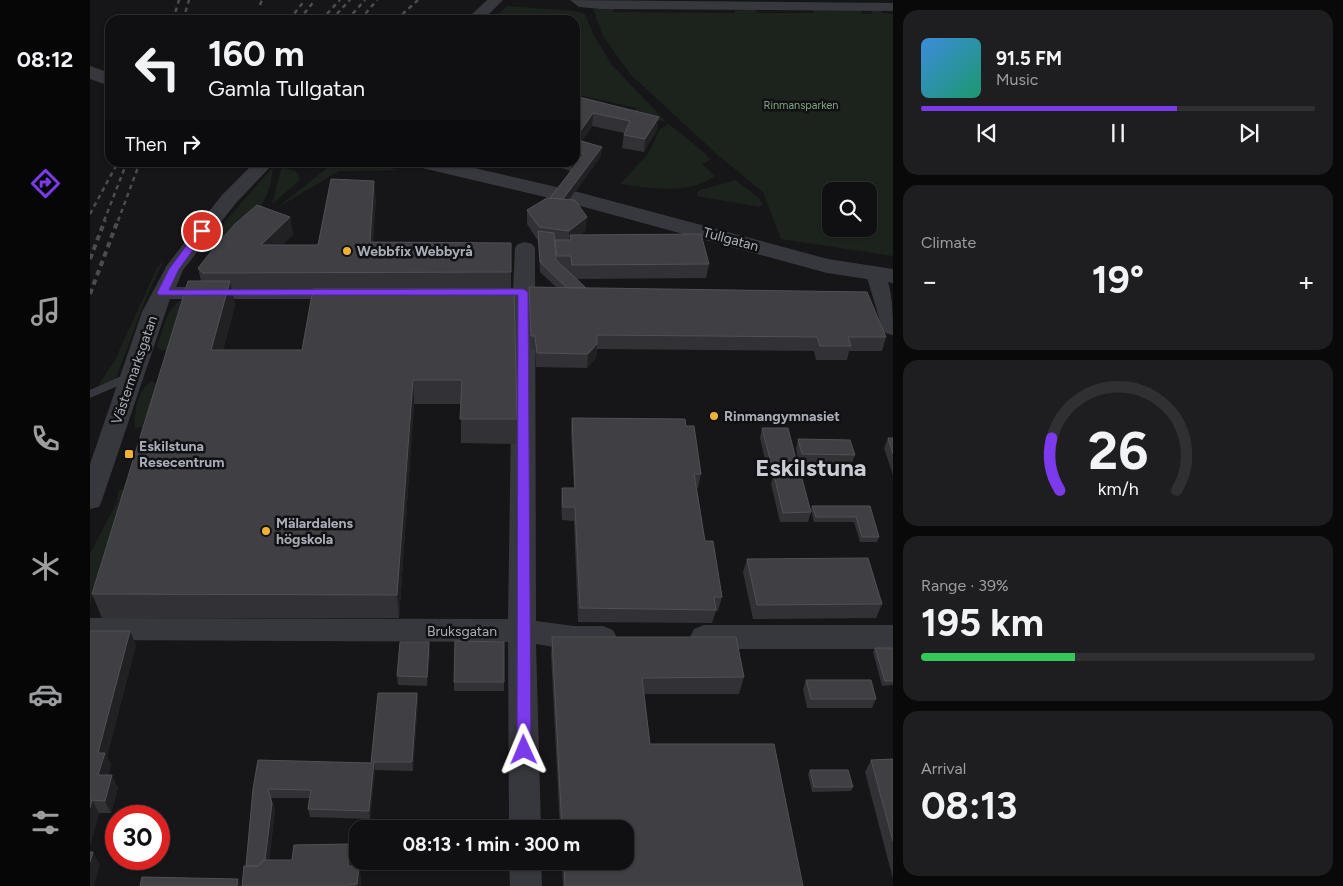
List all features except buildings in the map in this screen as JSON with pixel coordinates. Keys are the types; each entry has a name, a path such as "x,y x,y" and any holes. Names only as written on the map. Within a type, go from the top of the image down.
{"street":[{"path":"480,15 496,0"},
{"path":"577,0 584,4 601,5 893,7"},
{"path":"90,72 105,78"},
{"name":"Västermarksgatan","path":"90,500 153,312 162,293 174,269 229,199 249,167"},
{"name":"Västermarksgatan","path":"229,199 261,167"},
{"name":"Tullgatan","path":"444,167 565,196 827,266 884,275"},
{"path":"525,248 513,292 525,820"},
{"path":"884,275 893,328"},
{"path":"162,293 367,292"},
{"name":"Bruksgatan","path":"90,629 522,631 574,638 624,638"},
{"path":"683,638 893,637"},
{"path":"526,870 526,886"}],"lane":[{"path":"90,394 132,376"}],"green space":[{"path":"508,6 574,11 585,14 594,36 612,65 666,122 633,113 636,108 580,95 580,15 497,15"},
{"name":"Rinmansparken","path":"593,9 613,9 614,12 735,13 735,9 755,10 757,13 814,13 813,10 860,10 862,14 872,14 871,10 880,10 882,13 893,14 893,256 781,239 763,192 719,156 631,75 603,36"},
{"path":"669,124 706,154 710,160 702,164 715,176 694,186 682,188 669,189 620,184 648,154 660,129"},
{"path":"273,167 265,198 249,222 226,240 198,255 201,249"},
{"path":"282,167 295,171 299,176 299,181 272,204"},
{"path":"328,167 386,167 400,170 339,171 277,208"},
{"path":"735,180 758,197 763,205 759,207 697,196 697,192 701,190"},
{"path":"164,260 146,298 116,378 98,386 115,360 157,268"},
{"path":"181,300 168,350 161,350 157,347 168,314"},
{"path":"152,381 157,385 144,427 135,428 136,408 140,396"},
{"path":"119,490 126,490 90,605 90,554 116,504"}],"railway":[{"path":"174,15 179,0"},
{"path":"184,15 189,0"},
{"path":"260,5 262,0"},
{"path":"293,15 305,0"},
{"path":"303,15 315,0"},
{"path":"326,15 340,0"},
{"path":"336,15 350,0"},
{"path":"352,15 365,0"},
{"path":"364,15 377,0"},
{"path":"402,15 418,0"},
{"path":"90,214 115,167"},
{"path":"104,221 125,167"},
{"path":"118,221 138,167"},
{"path":"90,259 105,220"},
{"path":"90,294 118,220"}],"place":[{"name":"Webbfix Webbyrå","path":"347,251"},
{"name":"Rinmangymnasiet","path":"714,416"},
{"name":"Eskilstuna Resecentrum","path":"129,454"},
{"name":"Mälardalens högskola","path":"266,531"}],"district":[{"name":"Eskilstuna","path":"811,468"}],"route":[{"path":"202,231 174,269 162,293 523,292 522,631 524,750"}]}
